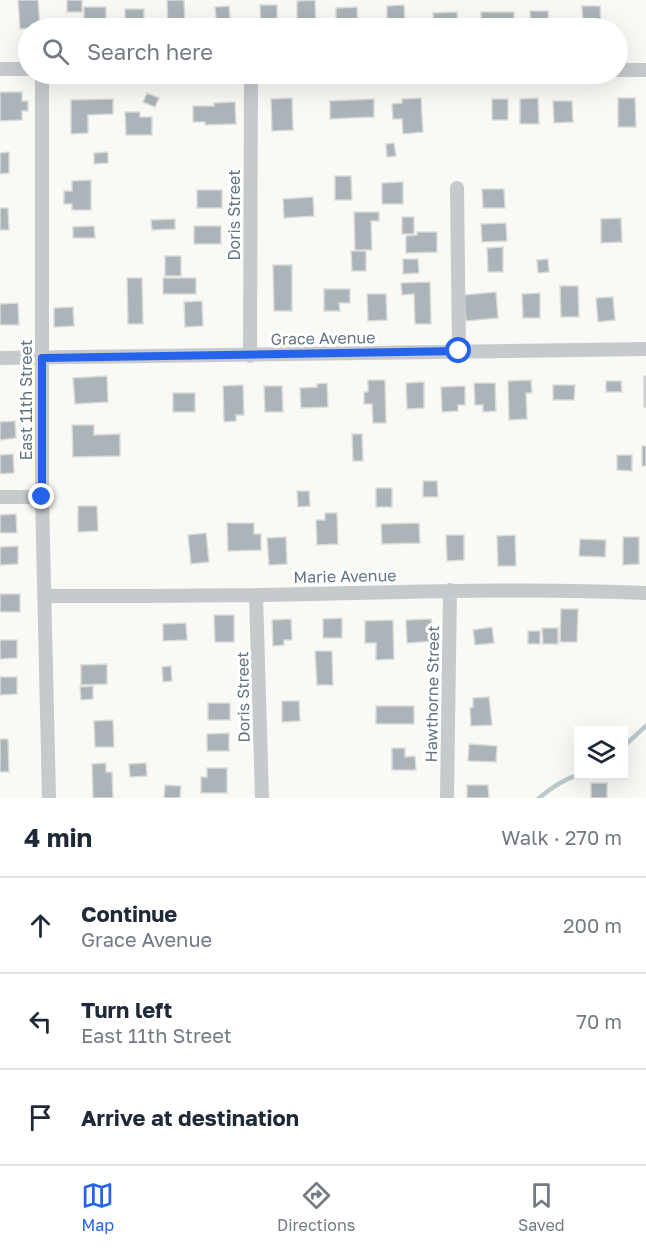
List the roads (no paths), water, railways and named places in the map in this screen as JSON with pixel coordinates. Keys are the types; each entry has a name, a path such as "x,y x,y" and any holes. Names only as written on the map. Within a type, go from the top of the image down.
{"street":[{"path":"0,69 18,69"},
{"path":"628,69 646,70"},
{"name":"East 11th Street","path":"42,84 42,497 50,798"},
{"name":"Doris Street","path":"250,356 251,84"},
{"path":"457,188 459,351"},
{"name":"Grace Avenue","path":"0,358 646,349"},
{"path":"0,497 42,497"},
{"name":"Marie Avenue","path":"44,596 256,595 450,590 577,590 646,593"},
{"name":"Hawthorne Street","path":"447,798 450,590"},
{"name":"Doris Street","path":"256,595 262,798"}],"waterway":[{"path":"628,742 646,726"},
{"path":"539,798 558,784 574,777"}]}
